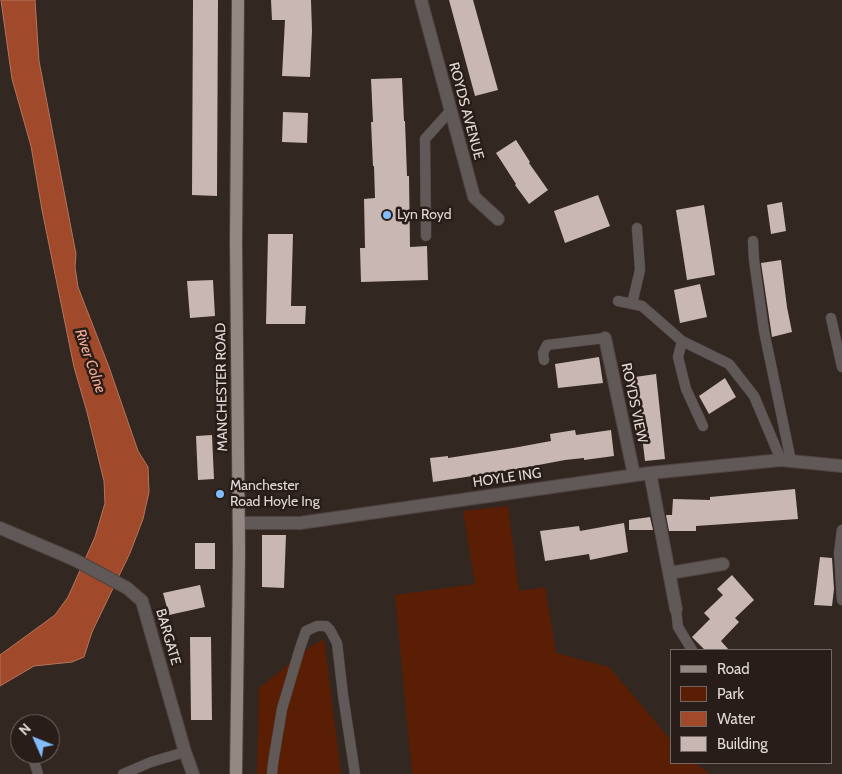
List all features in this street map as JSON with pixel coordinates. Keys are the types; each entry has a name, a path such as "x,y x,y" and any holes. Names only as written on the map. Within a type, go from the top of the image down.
{"main road":[{"name":"MANCHESTER ROAD","path":"236,774 239,552 236,252 238,0"}],"street":[{"name":"ROYDS AVENUE","path":"421,0 474,197 498,219"},
{"name":"ROYDS VIEW","path":"605,338 634,475"},
{"name":"HOYLE ING","path":"238,523 300,523 650,473 786,461 842,466"},
{"path":"650,473 676,609"},
{"name":"BARGATE","path":"0,528 75,560 126,588 142,601 193,774"},
{"path":"670,573 723,564"}],"lane":[{"path":"426,236 425,139 450,110"},
{"path":"632,304 640,270 637,228"},
{"path":"753,241 764,331 786,461"},
{"path":"618,301 642,306 682,341 729,364 754,396 786,461"},
{"path":"832,318 842,367"},
{"path":"544,360 543,352 547,345 605,338"},
{"path":"682,341 678,357 686,389 703,426"},
{"path":"842,530 839,553 842,600"},
{"path":"676,609 678,627 691,649"},
{"path":"272,774 282,709 300,648 306,631 317,626 326,626 337,643 355,774"},
{"path":"122,774 151,762 185,752"}],"green space":[{"path":"508,506 519,591 545,587 556,653 609,667 670,739 670,764 696,764 710,774 412,774 395,595 475,584 463,511"},
{"path":"324,639 341,774 257,774 259,688 310,647"}],"water":[{"name":"River Colne","path":"1,0 35,0 39,61 76,254 75,267 78,287 109,367 138,451 148,467 149,492 143,519 130,553 92,632 84,657 72,662 34,666 0,686 0,655 55,615 68,597 95,537 105,503 104,481 74,367 31,146 12,79"}],"building":[{"path":"193,0 218,0 217,196 192,195"},
{"path":"271,0 311,0 310,77 282,76 285,20 272,20"},
{"path":"449,0 473,0 498,90 475,96"},
{"path":"402,78 407,176 409,176 410,247 427,246 428,280 361,282 360,248 365,248 364,199 375,198 371,79"},
{"path":"283,112 308,113 307,143 282,142"},
{"path":"516,140 548,190 529,204 496,153"},
{"path":"598,195 610,226 565,243 554,211"},
{"path":"782,202 786,231 771,234 767,205"},
{"path":"704,205 715,275 687,280 676,210"},
{"path":"268,234 293,234 291,306 306,306 305,324 266,324"},
{"path":"781,260 792,332 772,337 761,263"},
{"path":"213,280 215,316 190,318 187,281"},
{"path":"700,284 707,317 680,323 674,290"},
{"path":"599,357 603,383 558,388 555,364"},
{"path":"656,374 665,459 645,461 635,377"},
{"path":"725,378 736,397 709,414 699,396"},
{"path":"575,430 576,435 611,430 614,456 584,460 584,458 565,460 433,482 430,458 448,456 448,458 551,441 550,434"},
{"path":"212,435 214,479 198,480 196,436"},
{"path":"795,489 798,519 696,526 696,531 669,531 666,515 672,515 673,499 710,500 710,497"},
{"path":"650,517 653,530 629,530 629,520"},
{"path":"624,523 628,552 590,560 589,554 545,561 540,531 579,526 580,531"},
{"path":"262,535 286,535 284,588 262,587"},
{"path":"195,543 215,543 215,569 195,569"},
{"path":"820,557 832,558 834,589 832,606 814,605"},
{"path":"732,575 754,600 735,618 739,622 721,641 728,649 704,649 692,637 710,619 704,613 723,595 717,589"},
{"path":"200,585 205,607 169,615 163,593"},
{"path":"190,637 211,637 212,720 191,720"}],"place":[{"name":"Lyn Royd","path":"387,215"},
{"name":"Manchester Road Hoyle Ing","path":"220,494"}]}
